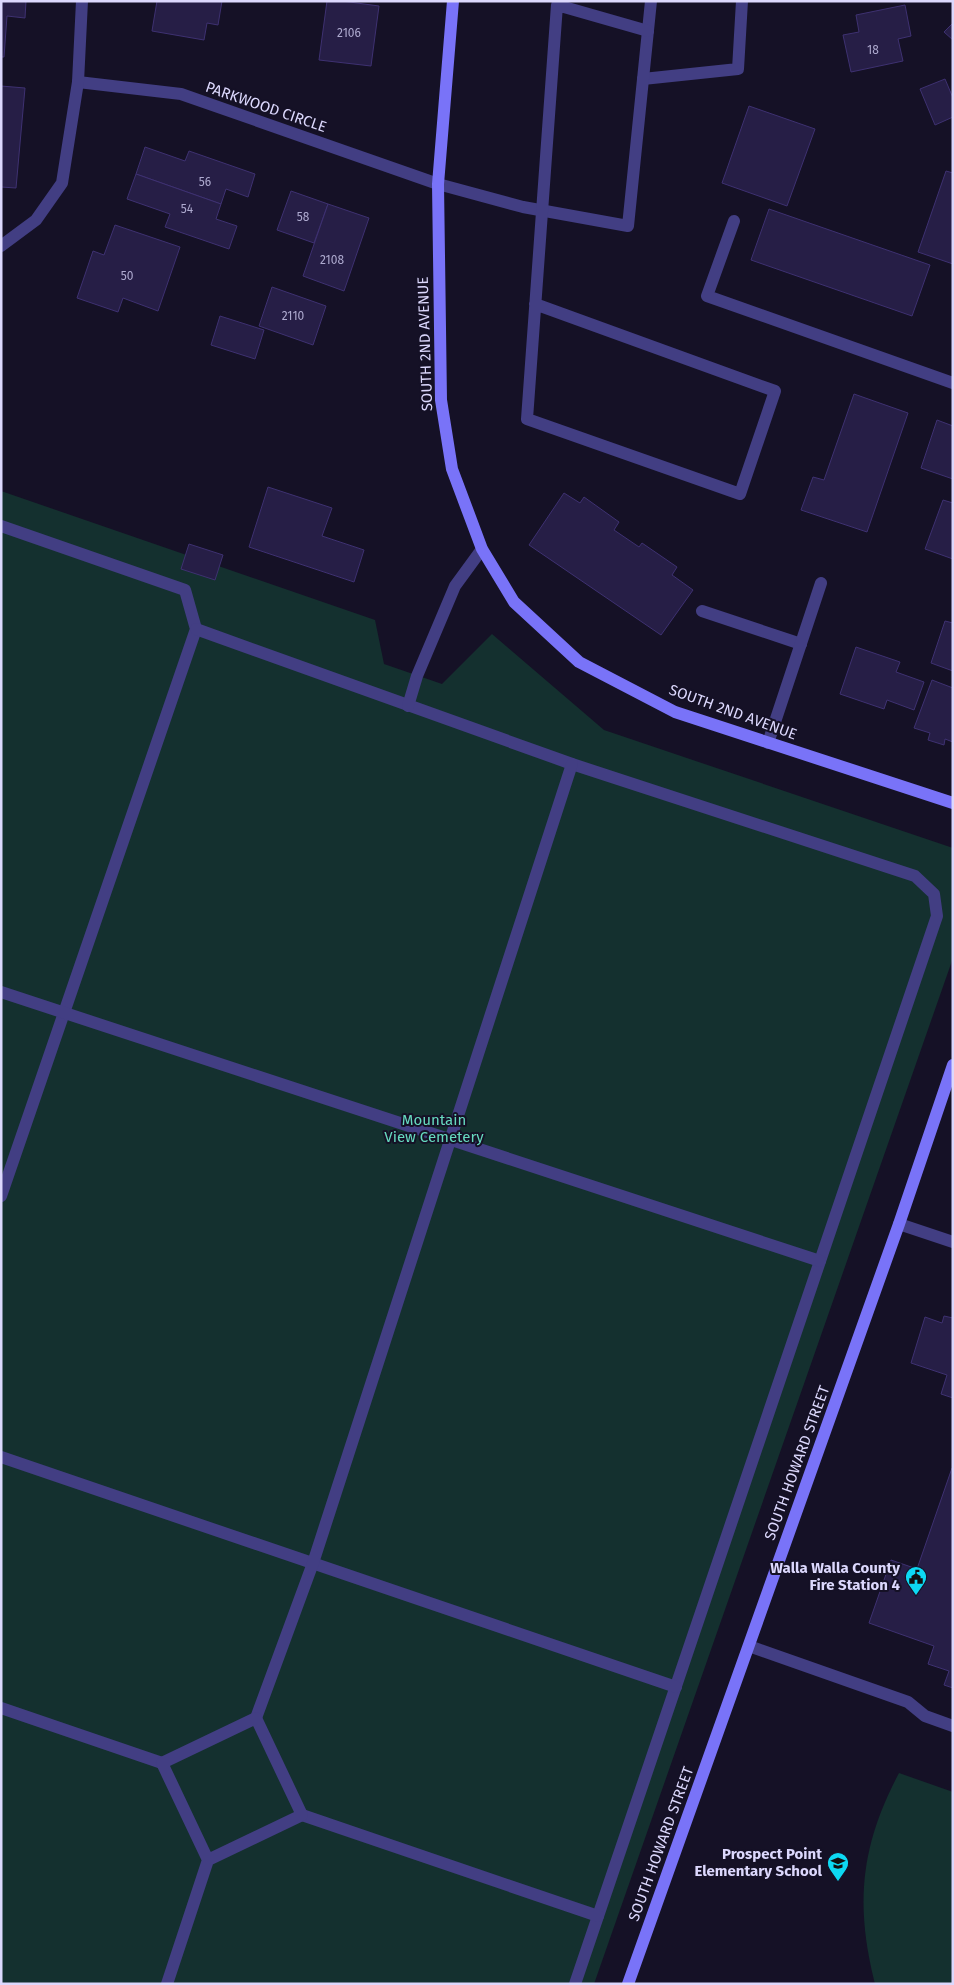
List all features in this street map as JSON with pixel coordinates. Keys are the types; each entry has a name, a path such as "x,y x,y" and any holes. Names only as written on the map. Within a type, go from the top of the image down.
{"main road":[{"name":"SOUTH 2ND AVENUE","path":"453,1 438,184 441,400 452,469 482,549 514,602 579,662 675,712 953,803"},
{"name":"SOUTH HOWARD STREET","path":"628,1984 899,1224 953,1065"}],"street":[{"path":"1,246 36,220 62,183 78,82 82,1"},
{"path":"651,1 643,79 738,69 742,1"},
{"path":"535,304 775,391 740,494 527,419 535,304 557,5 648,31"},
{"name":"PARKWOOD CIRCLE","path":"78,82 181,94 438,184 542,211 628,226 643,79"},
{"path":"734,221 707,296 953,383"},
{"path":"1,526 185,590 196,629 1,1196"},
{"path":"408,706 417,676 455,586 482,549"},
{"path":"768,743 821,583"},
{"path":"702,611 801,644"},
{"path":"196,629 572,764 915,876 934,894 937,916 575,1984"},
{"path":"1,1708 162,1763 256,1718 313,1563 572,764"},
{"path":"1,992 820,1261"},
{"path":"899,1224 953,1242"},
{"path":"1,1457 676,1687"},
{"path":"749,1646 908,1702 926,1716 953,1726"},
{"path":"256,1718 302,1815"},
{"path":"162,1763 208,1860 167,1984"},
{"path":"208,1860 302,1815 598,1916"}],"green space":[{"name":"Mountain View Cemetery","path":"1,491 375,620 384,664 442,684 492,634 604,730 953,848 953,958 594,1984 1,1984"},
{"path":"899,1773 953,1792 953,1984 875,1984 868,1952 865,1925 865,1874 876,1825"}],"building":[{"path":"1,1 26,1 25,18 7,16 4,57 1,57"},
{"path":"157,1 222,1 218,25 207,23 204,40 152,31"},
{"path":"327,1 379,6 371,66 319,60"},
{"path":"905,5 911,36 898,39 903,61 851,72 843,35 859,32 856,15"},
{"path":"953,23 953,40 944,32"},
{"path":"945,79 953,98 953,117 935,125 920,89"},
{"path":"1,86 25,88 16,188 1,187"},
{"path":"749,106 815,129 787,206 722,183"},
{"path":"145,147 185,161 189,151 255,174 248,197 226,189 221,204 136,174"},
{"path":"946,171 953,173 953,264 918,252"},
{"path":"136,174 221,204 216,219 237,226 229,249 165,227 170,214 127,199"},
{"path":"291,191 328,204 314,243 277,230"},
{"path":"328,204 369,218 344,291 303,276"},
{"path":"769,209 930,265 912,316 751,260"},
{"path":"115,225 180,247 158,311 123,298 118,312 77,298 93,251 104,255"},
{"path":"272,287 326,306 313,345 259,326"},
{"path":"220,316 264,330 255,359 211,345"},
{"path":"854,394 908,413 867,532 801,510 813,477 824,480"},
{"path":"937,420 953,426 953,479 921,468"},
{"path":"268,487 332,508 322,536 364,550 354,582 249,547"},
{"path":"564,493 580,503 584,497 619,522 614,530 639,547 642,543 677,567 672,575 693,590 661,635 529,545"},
{"path":"943,500 953,503 953,559 925,549"},
{"path":"189,544 223,555 215,580 181,569"},
{"path":"945,621 953,623 953,671 931,663"},
{"path":"856,647 900,662 896,672 924,682 914,710 887,700 884,709 840,694"},
{"path":"932,680 953,688 953,742 945,739 944,745 928,740 930,733 914,728"},
{"path":"944,1316 953,1318 953,1398 941,1394 947,1375 911,1363 925,1317 942,1323"},
{"name":"Walla Walla County Fire Station 4","path":"952,1468 953,1688 944,1685 949,1671 928,1664 934,1646 869,1623 891,1560 917,1569"}],"place":[{"name":"Walla Walla County Fire Station 4","path":"916,1596"},
{"name":"Prospect Point Elementary School","path":"838,1882"}]}
